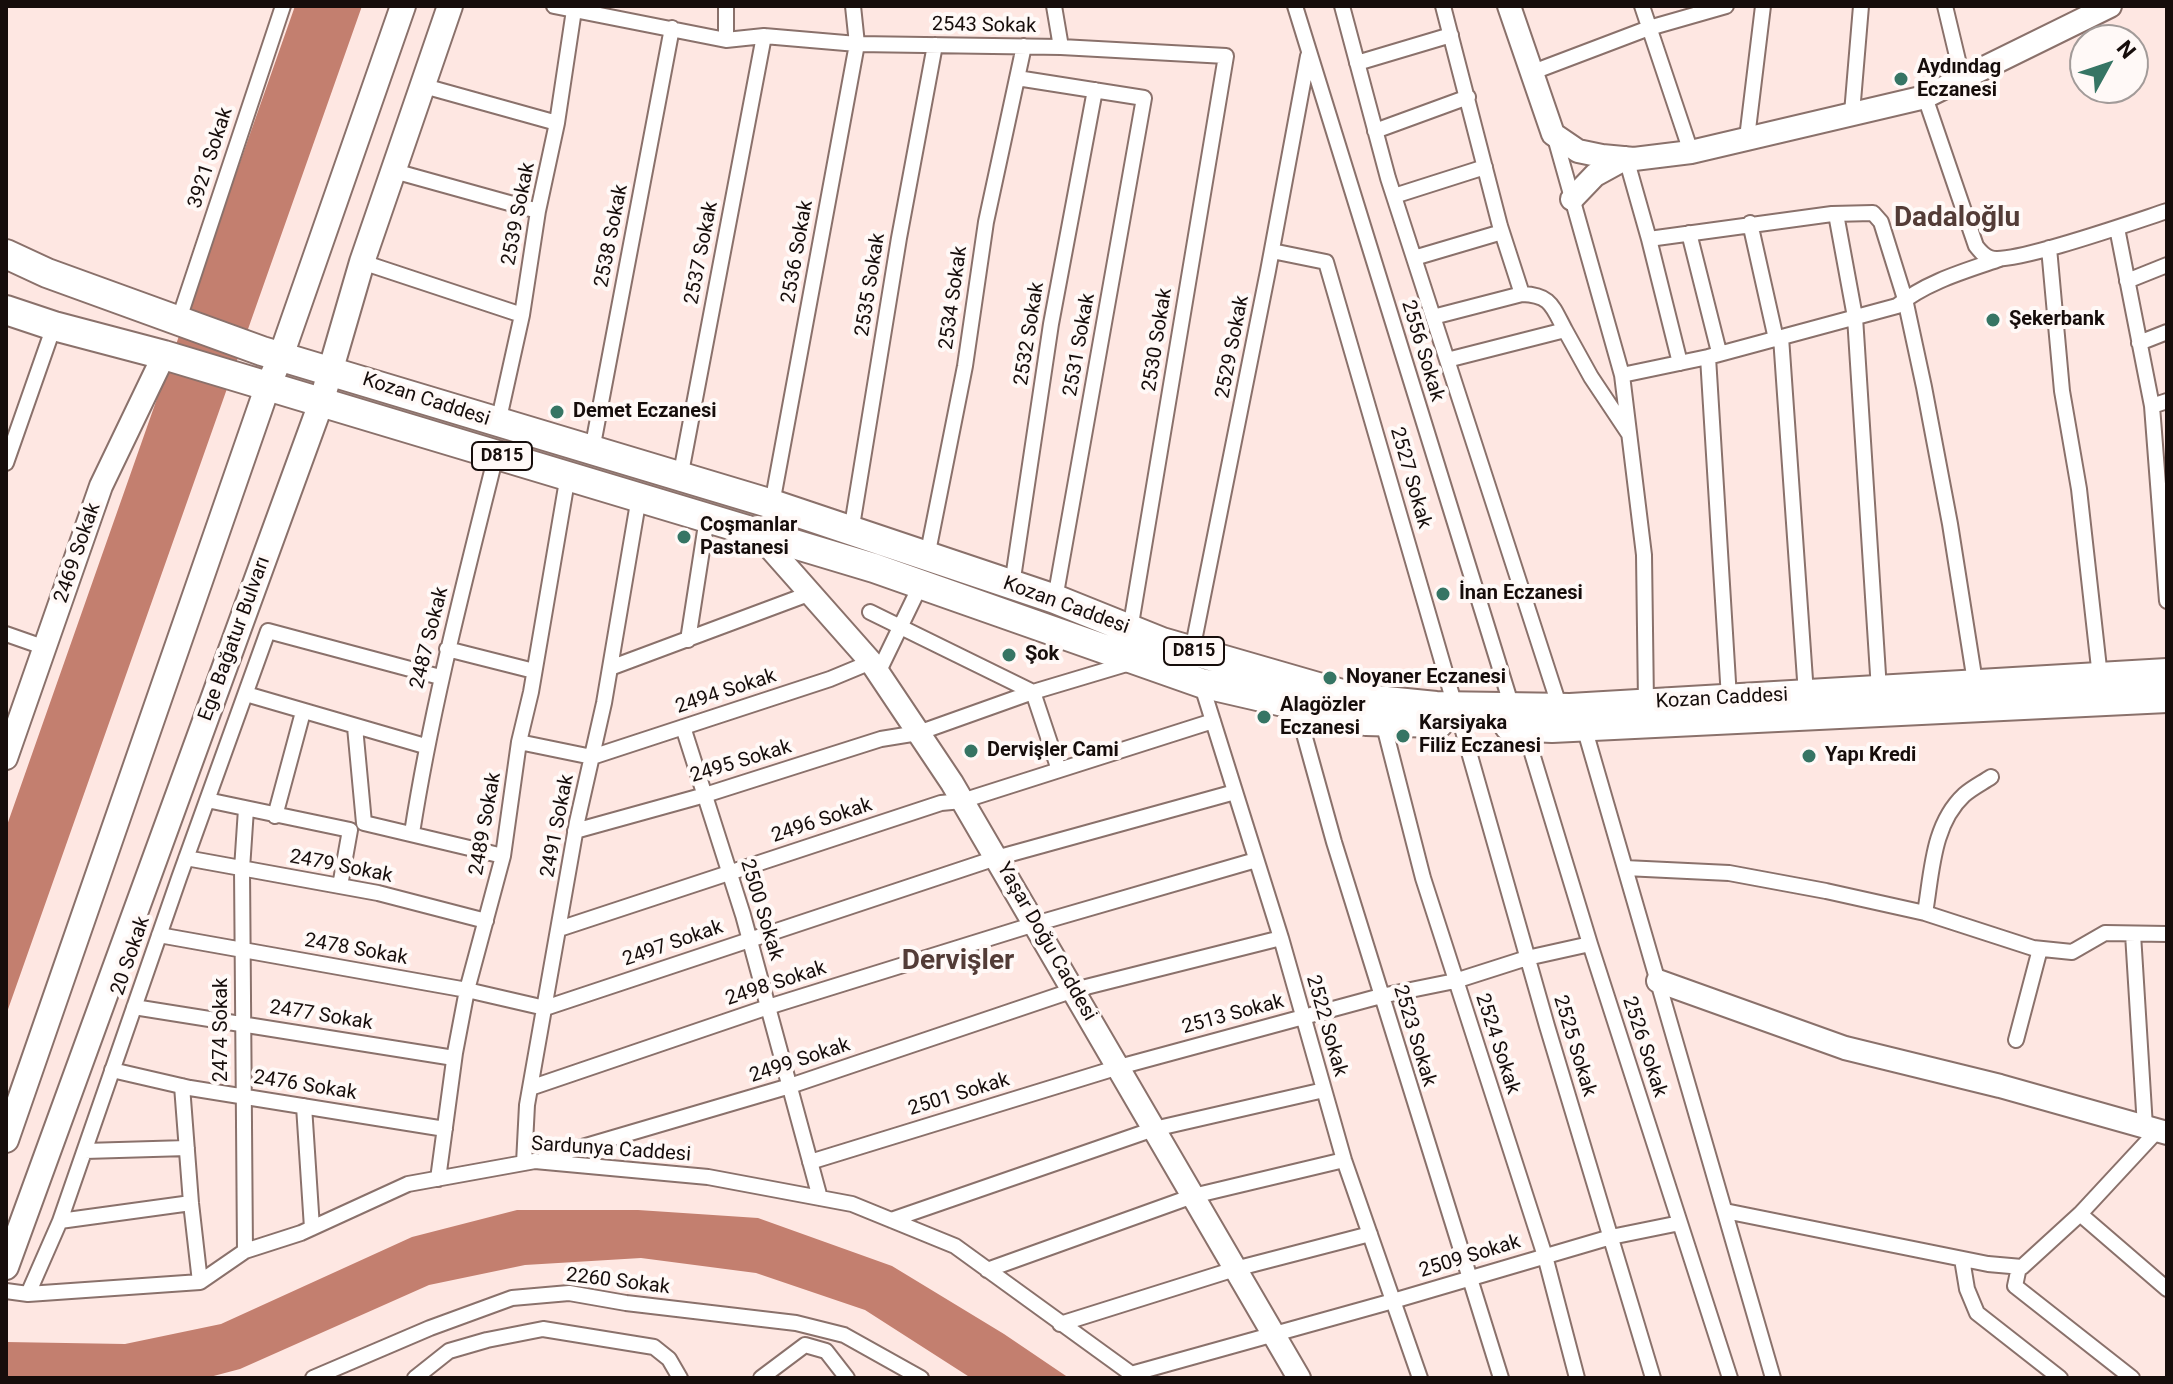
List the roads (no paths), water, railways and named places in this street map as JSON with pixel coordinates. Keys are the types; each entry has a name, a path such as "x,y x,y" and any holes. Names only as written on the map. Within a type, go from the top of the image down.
{"highway":[{"name":"Kozan Caddesi","path":"6,254 47,273 272,354 774,505 851,532 924,571 1138,661 1201,683 1366,721 1458,715 1518,717 1584,727 2167,698"},
{"name":"Kozan Caddesi","path":"6,310 766,535 924,571 1012,585 1192,651 1356,698 1458,715"},
{"path":"766,535 784,530 774,505"},
{"name":"Kozan Caddesi","path":"1518,717 1560,708 2167,673"}],"main road":[{"path":"6,1140 257,385 272,354 403,6"},
{"name":"Ege Bağatur Bulvarı","path":"6,1267 321,403 362,262 450,6"}],"street":[{"name":"3921 Sokak","path":"178,322 283,6"},
{"name":"2543 Sokak","path":"554,6 726,40 764,36 857,44 1061,47 1226,56"},
{"path":"726,6 726,40"},
{"name":"2536 Sokak","path":"774,505 857,44 853,6"},
{"path":"1054,6 1061,47"},
{"name":"2556 Sokak","path":"1295,6 1518,717"},
{"path":"1342,6 1394,196 1560,708"},
{"path":"1443,6 1502,232 1522,294"},
{"path":"1509,6 1553,134 1622,375 1644,555 1646,703"},
{"path":"1642,6 1691,152"},
{"path":"1747,138 1763,6"},
{"path":"1852,113 1861,6"},
{"path":"1945,6 1962,77"},
{"path":"1553,134 1578,151 1626,158 1691,152 1925,97 2110,6"},
{"path":"1533,72 1649,28 1721,7"},
{"name":"2539 Sokak","path":"498,423 522,315 574,10"},
{"name":"2538 Sokak","path":"592,450 672,28"},
{"path":"1357,63 1451,35"},
{"name":"2537 Sokak","path":"680,478 764,36"},
{"name":"2535 Sokak","path":"851,532 899,238 935,45"},
{"name":"2534 Sokak","path":"874,667 900,627 924,571 965,366 986,222 1024,46"},
{"name":"2529 Sokak","path":"1192,651 1309,51"},
{"name":"2530 Sokak","path":"1130,630 1226,56"},
{"path":"1017,78 1095,90"},
{"path":"424,86 557,123"},
{"name":"2531 Sokak","path":"1055,599 1144,98 1095,90"},
{"name":"2532 Sokak","path":"1012,585 1051,324 1095,90"},
{"path":"1375,131 1468,97"},
{"path":"1925,97 1976,246 1991,259 2000,259"},
{"path":"1572,199 1595,175 1626,158"},
{"path":"1626,158 1680,363"},
{"path":"1394,196 1485,167"},
{"path":"394,171 538,211"},
{"path":"1622,375 1713,355 1897,306 1946,278 2000,259 2049,248 2167,211"},
{"path":"1649,239 1750,223 1836,214 1873,213 1881,222 1905,299 1950,524 1975,682"},
{"path":"1836,214 1855,317 1879,690"},
{"path":"1750,223 1779,338 1806,694"},
{"path":"2117,228 2152,406 2167,601"},
{"path":"1414,258 1502,232"},
{"path":"1689,233 1713,355 1729,698"},
{"path":"6,246 47,273"},
{"path":"2049,248 2062,391 2079,489 2100,677"},
{"name":"2527 Sokak","path":"1272,251 1326,262 1458,715"},
{"path":"362,262 522,315"},
{"path":"2127,281 2167,265"},
{"path":"1433,317 1522,294 1540,295 1552,305 1591,377 1631,438"},
{"path":"6,463 54,326"},
{"path":"1447,360 1565,330"},
{"path":"2139,343 2167,332"},
{"name":"2469 Sokak","path":"6,758 101,486 164,355"},
{"path":"2152,406 2167,401"},
{"name":"2487 Sokak","path":"412,833 425,746 440,677 496,455"},
{"name":"2489 Sokak","path":"438,1179 454,1058 467,990 503,856 519,742 568,475"},
{"name":"2491 Sokak","path":"529,1162 530,1088 575,831 610,668 639,497"},
{"path":"688,640 707,518"},
{"name":"Yaşar Doğu Caddesi","path":"766,535 874,667 962,801 1299,1378"},
{"path":"610,668 811,593"},
{"path":"870,612 1033,692 1059,770"},
{"name":"20 Sokak","path":"28,1294 60,1221 268,631 440,677"},
{"path":"6,634 46,648"},
{"path":"447,649 534,671"},
{"name":"2495 Sokak","path":"575,831 705,795 881,739 918,733 1033,692 1138,661"},
{"name":"2494 Sokak","path":"592,757 874,667"},
{"name":"2522 Sokak","path":"1201,683 1281,938 1344,1160 1420,1378"},
{"path":"246,694 425,746"},
{"name":"2523 Sokak","path":"1296,705 1334,842 1501,1378"},
{"path":"275,816 303,712"},
{"name":"2525 Sokak","path":"1458,715 1653,1378"},
{"name":"2526 Sokak","path":"1518,717 1730,1378"},
{"name":"2496 Sokak","path":"559,929 941,803 962,801 1213,721"},
{"name":"2524 Sokak","path":"1383,722 1423,878 1545,1256 1577,1378"},
{"path":"340,886 357,827 355,727"},
{"name":"2500 Sokak","path":"683,727 749,939 820,1198"},
{"path":"1584,727 1773,1378"},
{"path":"519,742 592,757"},
{"path":"1925,913 1938,837 1946,816 1965,794 1991,777"},
{"name":"2497 Sokak","path":"545,1008 996,858 1235,792"},
{"path":"207,800 275,816 412,833 503,856"},
{"name":"2474 Sokak","path":"245,1251 242,869 246,809"},
{"name":"2479 Sokak","path":"186,858 378,893 486,921"},
{"name":"2498 Sokak","path":"530,1088 768,1007 1035,924 1256,860"},
{"path":"1625,868 1729,873 1826,891 1925,913 1948,923 2040,949 2072,952 2105,933 2167,934"},
{"path":"1725,1211 1962,1259 2022,1267 2080,1214 2156,1130 2133,934"},
{"name":"2478 Sokak","path":"159,935 467,990 545,1008"},
{"name":"2499 Sokak","path":"529,1162 790,1086 1074,990 1281,938"},
{"name":"2513 Sokak","path":"1119,1067 1381,996 1455,981 1527,958 1590,944"},
{"path":"2016,1040 2040,949"},
{"path":"1658,981 1845,1048 2000,1086 2156,1130"},
{"name":"2477 Sokak","path":"134,1007 454,1058"},
{"name":"2501 Sokak","path":"810,1162 1119,1067"},
{"name":"2476 Sokak","path":"112,1070 182,1086 445,1129"},
{"path":"6,1291 28,1294 200,1282 182,1086"},
{"path":"891,1220 1154,1129 1324,1090"},
{"path":"304,1106 312,1228"},
{"path":"85,1151 187,1148"},
{"path":"987,1270 1193,1196 1344,1160"},
{"name":"Sardunya Caddesi","path":"200,1282 245,1251 312,1228 408,1184 529,1162 708,1177 852,1204 955,1246 1134,1376"},
{"path":"60,1221 191,1203"},
{"path":"2080,1214 2167,1289"},
{"name":"2509 Sokak","path":"1134,1376 1611,1237 1680,1223"},
{"path":"1060,1324 1235,1269 1370,1234"},
{"path":"1962,1259 1967,1289 1977,1313 2060,1378"},
{"path":"2019,1267 2015,1286 2132,1378"},
{"name":"2260 Sokak","path":"313,1378 430,1328 512,1298 569,1293 626,1303 796,1323 844,1335 921,1378"},
{"path":"415,1378 449,1351 543,1329 654,1347 669,1359 680,1378"},
{"path":"761,1378 805,1345 826,1351 847,1378"}],"place":[{"name":"Aydındag Eczanesi","path":"1901,79"},
{"name":"Şekerbank","path":"1993,320"},
{"name":"Demet Eczanesi","path":"557,412"},
{"name":"Coşmanlar Pastanesi","path":"684,537"},
{"name":"İnan Eczanesi","path":"1443,594"},
{"name":"Şok","path":"1009,655"},
{"name":"Noyaner Eczanesi","path":"1330,678"},
{"name":"Alagözler Eczanesi","path":"1264,717"},
{"name":"Karsiyaka Filiz Eczanesi","path":"1403,736"},
{"name":"Dervişler Cami","path":"971,751"},
{"name":"Yapı Kredi","path":"1809,756"}],"district":[{"name":"Dadaloğlu","path":"1957,219"},
{"name":"Dervişler","path":"958,962"}]}
